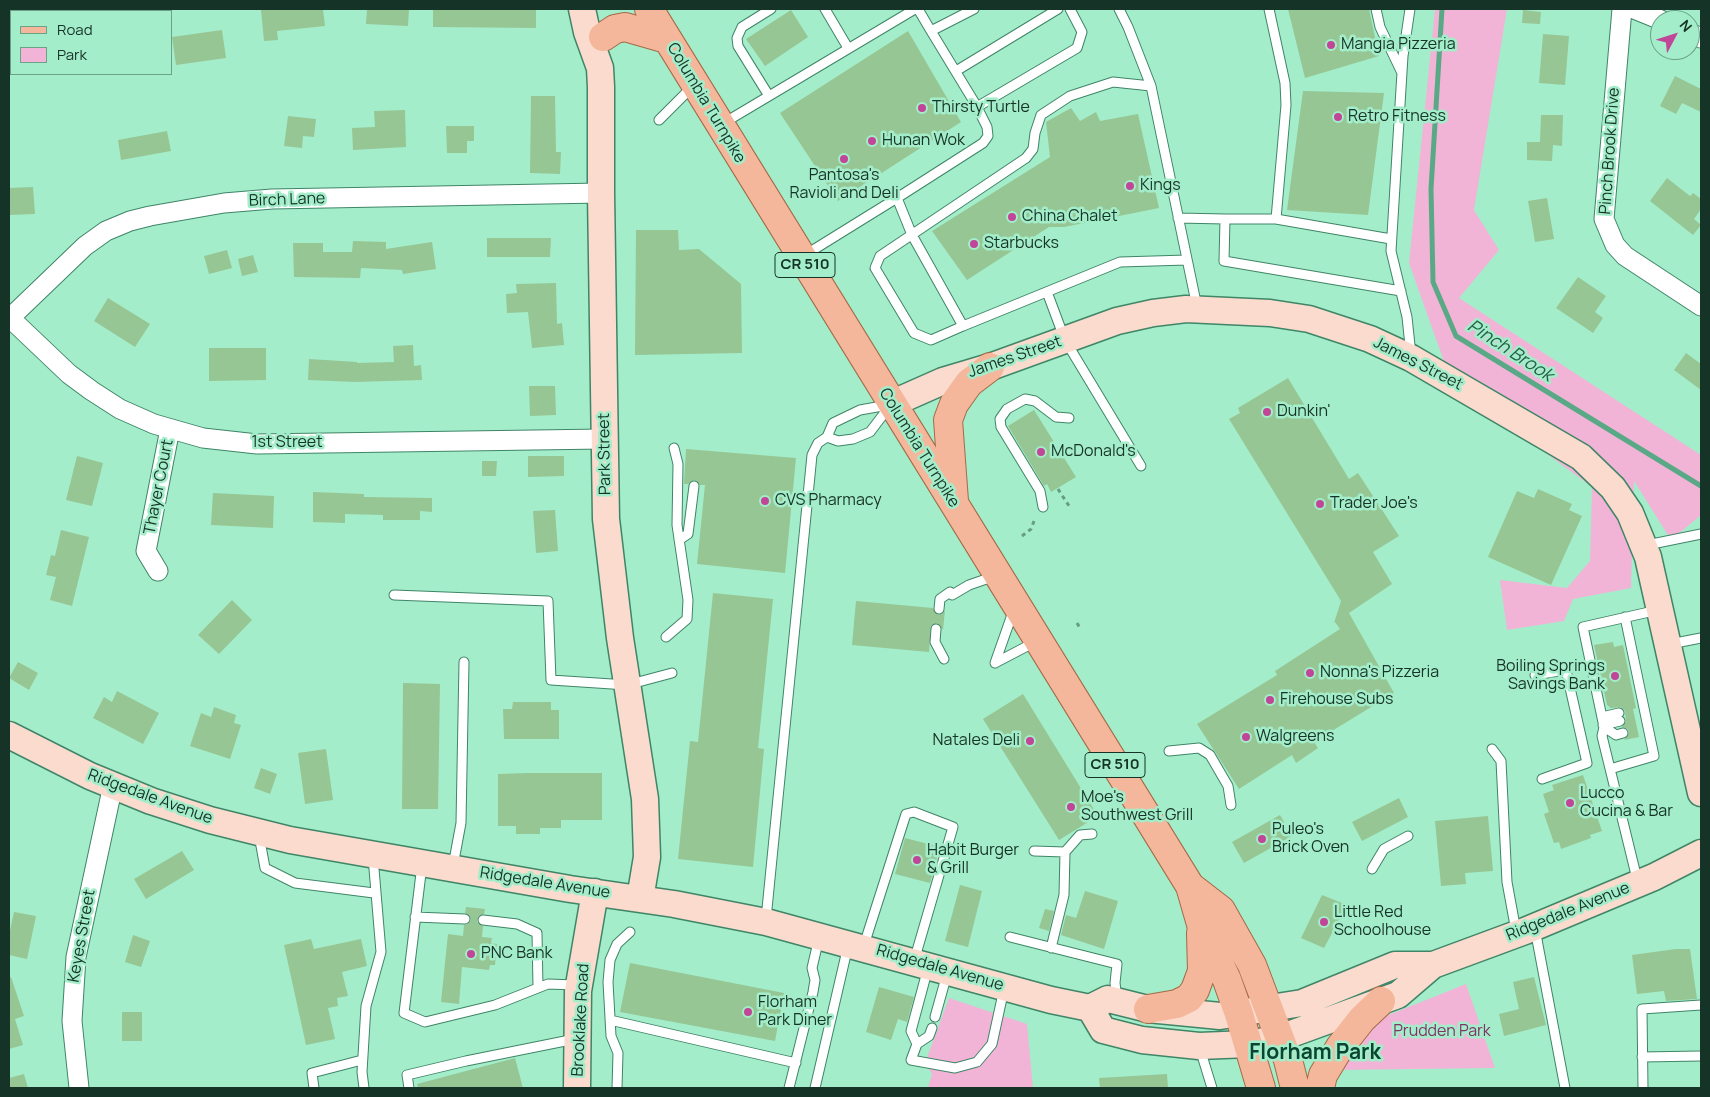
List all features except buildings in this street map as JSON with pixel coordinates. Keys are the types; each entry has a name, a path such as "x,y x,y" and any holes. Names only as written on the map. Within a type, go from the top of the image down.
{"main road":[{"name":"Park Street","path":"582,9 587,32 600,68 602,111 600,193 606,518 627,685 645,799 647,857 640,899"},
{"path":"598,9 603,38 600,68"},
{"name":"Columbia Turnpike","path":"649,9 1190,886 1201,924 1227,980 1239,1014 1261,1088"},
{"path":"603,38 615,29 625,27 667,39"},
{"name":"James Street","path":"891,404 944,381 990,367 1117,321 1153,313 1198,309 1270,313 1309,319 1361,335 1411,358 1531,426 1595,468 1613,488 1630,513 1644,546 1700,785"},
{"path":"954,504 948,420 954,404 969,383 990,367"},
{"name":"Ridgedale Avenue","path":"9,735 90,776 210,820 258,832 422,863 766,922 1090,1008 1108,999 1148,1009 1220,1016 1239,1014 1303,1003 1395,965 1433,965"},
{"name":"Ridgedale Avenue","path":"1090,1008 1103,1030 1142,1040 1199,1046 1249,1044 1280,1038 1398,995 1433,965 1525,930 1638,883 1701,853"},
{"name":"Columbia Turnpike","path":"1190,886 1221,910 1252,965 1270,1008 1294,1088"},
{"name":"Brooklake Road","path":"578,1088 579,985 595,892"},
{"path":"1148,1009 1177,1004 1189,998 1196,990 1202,971 1201,924"},
{"path":"1320,1088 1323,1075 1340,1047 1362,1019 1381,1001"}],"street":[{"name":"Pinch Brook Drive","path":"1622,9 1604,218 1608,233 1625,256 1701,306"},
{"path":"1634,9 1650,16"},
{"name":"Birch Lane","path":"10,317 85,246 106,231 150,216 224,203 272,199 600,193"},
{"name":"1st Street","path":"10,317 69,374 92,391 120,408 170,429 203,438 257,444 604,439"},
{"name":"Thayer Court","path":"158,571 146,551 170,429"},
{"name":"Keyes Street","path":"79,1088 72,1021 76,957 114,785"}],"lane":[{"path":"769,96 738,46 737,38 742,27 771,9"},
{"path":"825,9 848,48"},
{"path":"719,125 917,9 932,31 988,127 986,139 801,258"},
{"path":"932,31 974,9"},
{"path":"956,71 1058,9"},
{"path":"977,107 1077,48 1082,32 1070,9"},
{"path":"1119,9 1151,86 1198,309"},
{"path":"1269,9 1285,83 1286,106 1276,219"},
{"path":"1376,9 1380,28 1402,72"},
{"path":"1410,9 1402,72 1391,251 1407,317 1411,358"},
{"path":"1151,86 1113,82 1070,96 1041,115 1035,133 1033,149 1026,158 930,220 912,235 880,256 875,268 914,333 931,340 1120,262 1187,260"},
{"path":"659,120 694,84"},
{"path":"897,198 912,235 962,326"},
{"path":"1178,218 1276,219 1392,239"},
{"path":"1225,219 1224,261 1401,291"},
{"path":"1048,292 1065,340 1141,466"},
{"path":"1043,508 1040,491 1000,427 1000,419 1007,409 1025,399 1035,401 1056,417 1069,418"},
{"path":"827,437 838,441 853,440 870,432 891,404"},
{"path":"766,922 766,899 812,455 818,443 827,437 833,423 860,410 891,404"},
{"path":"666,637 687,619 688,600 677,525 678,464 674,448"},
{"path":"679,540 688,534 694,486"},
{"path":"1644,546 1701,534"},
{"path":"939,609 940,599 969,585 997,575"},
{"path":"394,595 548,601 551,680 627,685 672,673"},
{"path":"1015,605 995,663 1038,640"},
{"path":"1638,883 1602,736 1603,723 1583,626 1660,610"},
{"path":"1610,768 1654,756 1625,617"},
{"path":"936,629 934,642 944,659"},
{"path":"1668,644 1701,638"},
{"path":"453,868 461,823 464,662"},
{"path":"1535,675 1566,670 1587,763 1542,779"},
{"path":"1634,714 1645,711"},
{"path":"1603,723 1620,717"},
{"path":"1603,723 1616,735 1623,733"},
{"path":"1638,730 1648,727"},
{"path":"1169,751 1199,748 1205,750 1210,755 1228,786 1231,805"},
{"path":"1492,749 1501,761 1507,882 1525,930 1565,1088"},
{"path":"815,1088 856,945 906,814 914,812 953,827 930,966 911,1031 917,1044"},
{"path":"258,832 265,868 295,883 374,893"},
{"path":"1051,948 1064,895 1065,852 1080,835 1092,834"},
{"path":"1372,869 1384,849 1408,836"},
{"path":"1034,851 1065,852"},
{"path":"364,1088 362,1060 366,1006 381,952 374,893 373,854"},
{"path":"422,863 404,1013 424,1022 495,1005 548,984 579,985"},
{"path":"416,917 465,919"},
{"path":"484,920 517,924 537,933 538,988"},
{"path":"616,1088 618,1053 611,1036 608,982 610,960 617,944 630,932"},
{"path":"789,1088 815,980 812,968 820,936"},
{"path":"1010,937 1117,964 1115,983 1117,1002"},
{"path":"930,966 935,1017"},
{"path":"932,1028 929,1036 917,1044 911,1060 955,1068 977,1062 992,1044 1005,986"},
{"path":"1643,1088 1642,1009 1701,1005"},
{"path":"610,1020 796,1063"},
{"path":"409,1088 407,1076 466,1060 578,1038"},
{"path":"1199,1046 1212,1088"},
{"path":"1642,1057 1701,1056"},
{"path":"314,1088 312,1074 362,1060"}],"path":[{"path":"1058,489 1071,509"},
{"path":"1022,536 1031,529 1034,521"},
{"path":"1077,623 1080,628"}],"green space":[{"path":"1435,9 1507,9 1474,210 1499,250 1459,298 1701,455 1701,515 1671,540 1634,481 1631,588 1573,599 1564,621 1507,630 1500,580 1567,588 1590,561 1592,487 1452,384 1409,263"},
{"name":"Prudden Park","path":"1466,984 1495,1068 1335,1070 1366,1028 1386,1016"},
{"path":"949,998 1027,1024 1033,1088 928,1088 932,1074 925,1063"}],"waterway":[{"name":"Pinch Brook","path":"1442,9 1431,189 1433,282 1456,336 1701,486"}],"place":[{"name":"Mangia Pizzeria","path":"1331,45"},
{"name":"Thirsty Turtle","path":"922,108"},
{"name":"Retro Fitness","path":"1338,117"},
{"name":"Hunan Wok","path":"872,141"},
{"name":"Pantosa's Ravioli and Deli","path":"844,159"},
{"name":"Kings","path":"1130,186"},
{"name":"China Chalet","path":"1012,217"},
{"name":"Starbucks","path":"974,244"},
{"name":"Dunkin'","path":"1267,412"},
{"name":"McDonald's","path":"1041,452"},
{"name":"CVS Pharmacy","path":"765,501"},
{"name":"Trader Joe's","path":"1320,504"},
{"name":"Nonna's Pizzeria","path":"1310,673"},
{"name":"Boiling Springs Savings Bank","path":"1615,676"},
{"name":"Firehouse Subs","path":"1270,700"},
{"name":"Walgreens","path":"1246,737"},
{"name":"Natales Deli","path":"1030,741"},
{"name":"Lucco Cucina & Bar","path":"1570,803"},
{"name":"Moe's Southwest Grill","path":"1071,807"},
{"name":"Puleo's Brick Oven","path":"1262,839"},
{"name":"Habit Burger & Grill","path":"917,860"},
{"name":"Little Red Schoolhouse","path":"1324,922"},
{"name":"PNC Bank","path":"471,954"},
{"name":"Florham Park Diner","path":"748,1012"}],"district":[{"name":"Florham Park","path":"1315,1053"}]}
